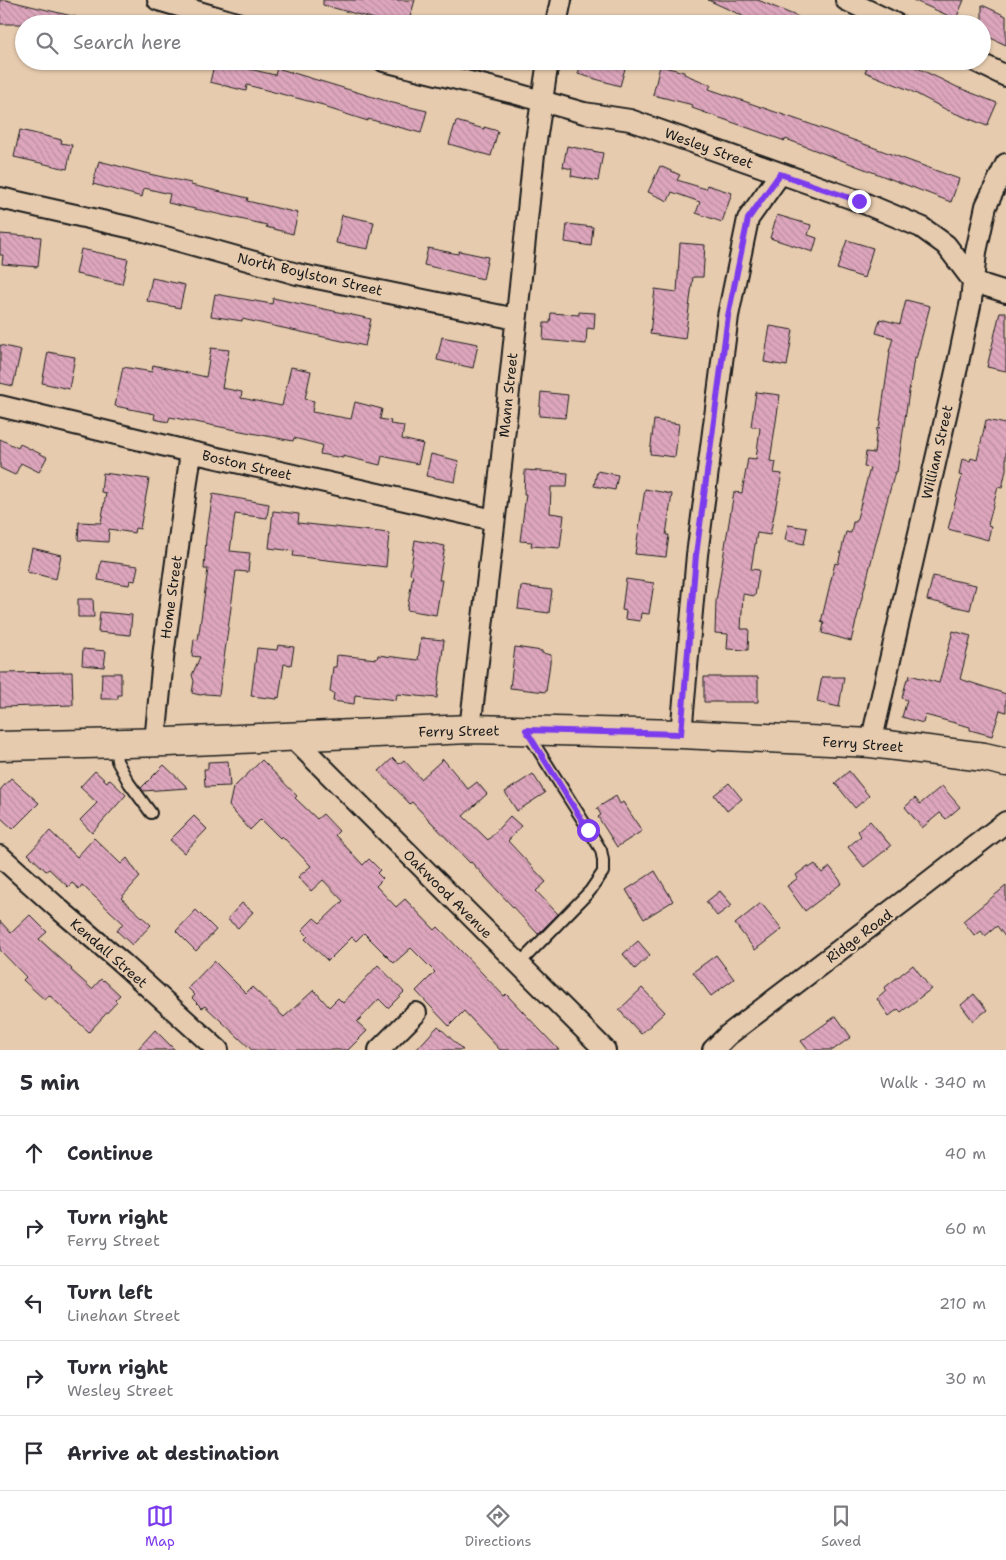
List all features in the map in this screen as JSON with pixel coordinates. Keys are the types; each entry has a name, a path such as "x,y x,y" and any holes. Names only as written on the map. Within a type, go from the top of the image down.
{"street":[{"path":"158,0 209,15"},
{"path":"558,15 561,0"},
{"path":"846,0 877,15"},
{"path":"991,69 1006,76"},
{"name":"Wesley Street","path":"421,70 510,92 584,114 630,120 859,201 921,227 946,245 974,282"},
{"name":"Mann Street","path":"470,729 532,164 546,70"},
{"name":"William Street","path":"871,742 958,363 974,282 976,252 986,206 1006,164"},
{"path":"681,734 696,555 728,316 748,219 780,174"},
{"name":"North Boylston Street","path":"0,198 105,221 297,274 516,319"},
{"path":"974,282 1006,292"},
{"name":"Boston Street","path":"0,406 191,452 494,520"},
{"name":"Home Street","path":"155,742 164,650 191,452"},
{"name":"Ferry Street","path":"0,746 155,742 470,729 681,734 871,742 984,757 1006,762"},
{"name":"Oakwood Avenue","path":"292,737 605,1050"},
{"name":"Ridge Road","path":"712,1050 728,1035 1006,822"},
{"name":"Kendall Street","path":"0,856 218,1050"},
{"path":"379,1050 416,1013"}],"lane":[{"path":"519,964 590,891 603,872 604,860 593,836 526,730"},
{"path":"115,743 117,760 129,783 150,813"}],"building":[{"path":"0,0 68,15 15,15 15,24 0,24"},
{"path":"323,0 415,0 411,15 360,15 323,5"},
{"path":"708,0 758,0 794,15 741,15"},
{"path":"913,0 964,0 958,15 947,15"},
{"path":"982,5 1006,16 1006,45 991,38 991,15 982,15"},
{"path":"213,70 254,70 275,75 276,70 284,70 393,103 427,111 421,133 368,119 368,121 327,108 327,106 247,85 246,91 210,82"},
{"path":"579,70 625,70 620,86 578,74"},
{"path":"659,70 684,72 684,74 711,85 709,89 959,179 951,202 786,139 785,141 692,108 693,105 653,95"},
{"path":"866,70 922,70 997,103 987,126 947,110 909,90 865,72"},
{"path":"456,121 498,131 491,156 449,144"},
{"path":"20,130 62,140 61,143 72,145 67,169 14,157"},
{"path":"567,146 603,153 598,181 571,176 572,169 563,167"},
{"path":"99,161 191,183 191,185 248,198 247,201 298,213 293,234 266,227 267,225 168,203 170,194 144,188 142,197 93,184"},
{"path":"660,166 680,175 677,180 706,189 707,185 732,193 722,222 696,213 700,202 672,192 668,201 648,192"},
{"path":"342,215 374,222 368,249 336,243"},
{"path":"777,215 811,225 808,235 817,238 813,252 770,238"},
{"path":"567,224 593,227 591,246 565,242"},
{"path":"0,234 41,237 38,267 2,264 3,255 0,255"},
{"path":"847,240 873,248 864,278 837,269"},
{"path":"680,243 705,245 703,277 693,277 685,339 650,334 655,289 677,292"},
{"path":"428,248 458,254 459,251 488,257 483,279 424,265"},
{"path":"81,249 128,259 122,284 76,274"},
{"path":"152,278 185,285 180,308 147,301"},
{"path":"215,294 272,304 273,298 371,319 365,346 242,319 242,321 211,316"},
{"path":"906,300 930,306 916,359 914,358 897,472 895,472 882,519 851,641 822,633 824,623 821,622 835,563 838,564 846,532 851,533 853,522 856,522 870,468 864,467 866,452 874,453 877,428 879,429 889,352 893,338 876,333 880,319 900,324"},
{"path":"579,312 595,313 594,329 587,328 586,344 543,340 544,323 550,323 551,313 579,315"},
{"path":"1000,312 1006,312 1006,371 987,367"},
{"path":"770,326 793,330 787,366 764,362"},
{"path":"442,337 478,344 473,368 437,360"},
{"path":"0,345 21,350 13,386 0,383"},
{"path":"211,348 229,350 222,388 242,392 241,398 282,406 291,367 311,371 305,399 314,401 312,412 351,419 355,402 382,409 380,419 391,421 390,424 404,426 402,439 423,444 418,464 382,456 380,465 343,456 343,458 320,454 322,445 294,438 293,441 170,417 168,422 154,419 155,414 115,406 123,367 152,372 153,365 206,377"},
{"path":"48,352 75,357 69,389 42,383"},
{"path":"541,392 568,395 565,418 539,416"},
{"path":"756,392 780,395 770,461 776,462 774,473 782,474 770,535 757,533 751,569 759,570 755,596 743,594 741,629 749,629 748,650 727,649 728,634 715,633 716,601 734,492 742,493 748,458 756,459 760,428 751,426"},
{"path":"654,420 679,424 675,457 650,454"},
{"path":"986,420 1006,424 1006,470 1002,488 998,487 988,525 991,526 988,540 948,529 962,476 959,475 962,459 970,461 971,458 977,460"},
{"path":"0,439 18,448 20,444 47,457 39,472 21,463 15,475 0,468"},
{"path":"431,454 459,461 455,482 426,476"},
{"path":"525,470 568,473 567,487 551,487 550,513 564,515 560,548 531,546 532,542 520,541 526,494 524,494"},
{"path":"597,471 618,475 615,490 594,486"},
{"path":"103,473 149,479 140,529 135,528 134,533 109,529 108,542 78,540 79,522 101,523 106,493 101,492"},
{"path":"645,489 672,494 666,535 669,535 666,557 635,554"},
{"path":"213,494 269,504 267,518 235,514 230,551 250,553 248,572 236,571 219,695 200,695 192,693 194,681 192,675 200,657 192,656 194,639 198,640 208,569 204,569 206,538"},
{"path":"273,511 299,514 298,523 389,533 386,567 293,556 294,551 269,548"},
{"path":"788,525 807,528 804,544 785,540"},
{"path":"415,540 445,546 439,580 442,580 436,615 407,610 413,575 410,574"},
{"path":"32,548 61,555 56,579 27,572"},
{"path":"101,561 138,566 135,581 130,580 129,585 98,580"},
{"path":"933,576 976,585 970,610 927,600"},
{"path":"626,579 654,583 649,614 641,613 640,621 625,619 626,611 622,610"},
{"path":"521,586 552,590 549,613 518,609"},
{"path":"78,599 93,599 94,617 78,617"},
{"path":"100,612 132,615 130,635 98,632"},
{"path":"953,631 971,636 960,679 1006,694 1006,712 1000,710 992,736 970,730 970,727 925,715 923,723 902,717 907,700 902,698 907,679 909,679 910,675 939,683"},
{"path":"421,638 444,640 437,698 397,694 396,700 355,695 354,704 333,701 334,693 330,692 333,667 336,667 337,655 377,659 378,655 418,660"},
{"path":"278,645 294,647 291,665 284,664 279,698 251,696 257,648 277,650"},
{"path":"515,647 542,651 542,653 551,655 546,692 510,688"},
{"path":"83,649 106,651 104,667 82,665"},
{"path":"72,672 73,705 0,707 0,673"},
{"path":"102,673 121,673 121,695 118,695 118,699 101,699"},
{"path":"704,677 758,677 758,702 704,702"},
{"path":"822,677 844,677 839,707 817,702"},
{"path":"393,758 399,764 404,760 421,779 443,759 468,789 477,782 487,794 463,816 488,840 510,816 521,826 508,841 546,882 536,891 558,914 538,934 471,862 412,802 410,804 379,771"},
{"path":"262,760 297,796 295,798 317,819 323,814 339,831 335,835 363,865 369,859 380,870 377,873 383,879 376,886 396,907 405,899 435,930 438,927 559,1050 500,1050 464,1011 449,1026 416,991 435,972 411,948 394,963 364,933 356,941 352,937 328,961 305,939 308,936 302,930 314,918 320,923 343,901 323,880 311,891 298,877 311,866 282,836 280,838 261,819 250,830 229,806 233,788"},
{"path":"228,761 230,786 205,787 204,769 208,769 208,762"},
{"path":"164,765 188,788 143,791 141,788"},
{"path":"95,771 107,782 109,779 126,795 92,833 80,820 97,803 80,787"},
{"path":"849,771 869,796 855,808 835,783"},
{"path":"533,774 545,793 517,811 505,792"},
{"path":"11,778 39,803 13,829 0,817 0,790"},
{"path":"729,783 742,799 727,811 714,795"},
{"path":"942,786 960,807 946,819 940,813 922,828 905,807 915,798 920,804"},
{"path":"616,796 620,804 623,802 642,831 617,847 598,817 601,815 597,808"},
{"path":"194,816 207,829 184,853 170,840"},
{"path":"870,821 891,846 864,867 848,847 861,836 858,831"},
{"path":"50,831 77,857 94,838 121,864 127,858 140,877 121,898 151,925 132,945 117,931 123,923 82,885 79,889 72,883 68,887 49,869 46,871 28,854"},
{"path":"815,864 822,873 830,867 842,883 805,911 787,886 798,878 796,875 808,866 809,868"},
{"path":"655,871 673,901 644,919 626,890"},
{"path":"1006,886 1006,938 997,926 985,936 981,931 975,936 963,921"},
{"path":"720,891 732,905 717,916 706,902"},
{"path":"242,903 253,912 238,928 227,919"},
{"path":"761,903 782,929 755,950 735,924"},
{"path":"196,910 216,930 196,951 176,931"},
{"path":"30,915 47,932 39,939 92,989 101,979 120,995 115,1000 117,1002 89,1032 49,995 45,1000 23,980 26,977 0,950 0,921 11,933"},
{"path":"638,941 650,955 635,969 623,954"},
{"path":"716,955 734,979 711,996 693,972"},
{"path":"214,961 246,993 252,987 284,1017 314,990 329,1007 338,998 343,1003 378,965 404,992 388,1008 379,999 357,1022 367,1031 348,1050 252,1050 205,1006 202,1008 192,998 195,995 188,988"},
{"path":"913,965 931,989 901,1012 898,1009 889,1016 877,999 886,991 884,988"},
{"path":"642,988 665,1012 641,1034 619,1010"},
{"path":"974,994 987,1010 973,1021 961,1005"},
{"path":"836,1016 851,1037 833,1050 808,1050 801,1041"},
{"path":"438,1026 463,1050 416,1050"},
{"path":"155,1030 175,1050 137,1050"}],"route":[{"path":"588,830 526,730 681,734 696,555 728,316 748,219 780,174 859,201"}]}
